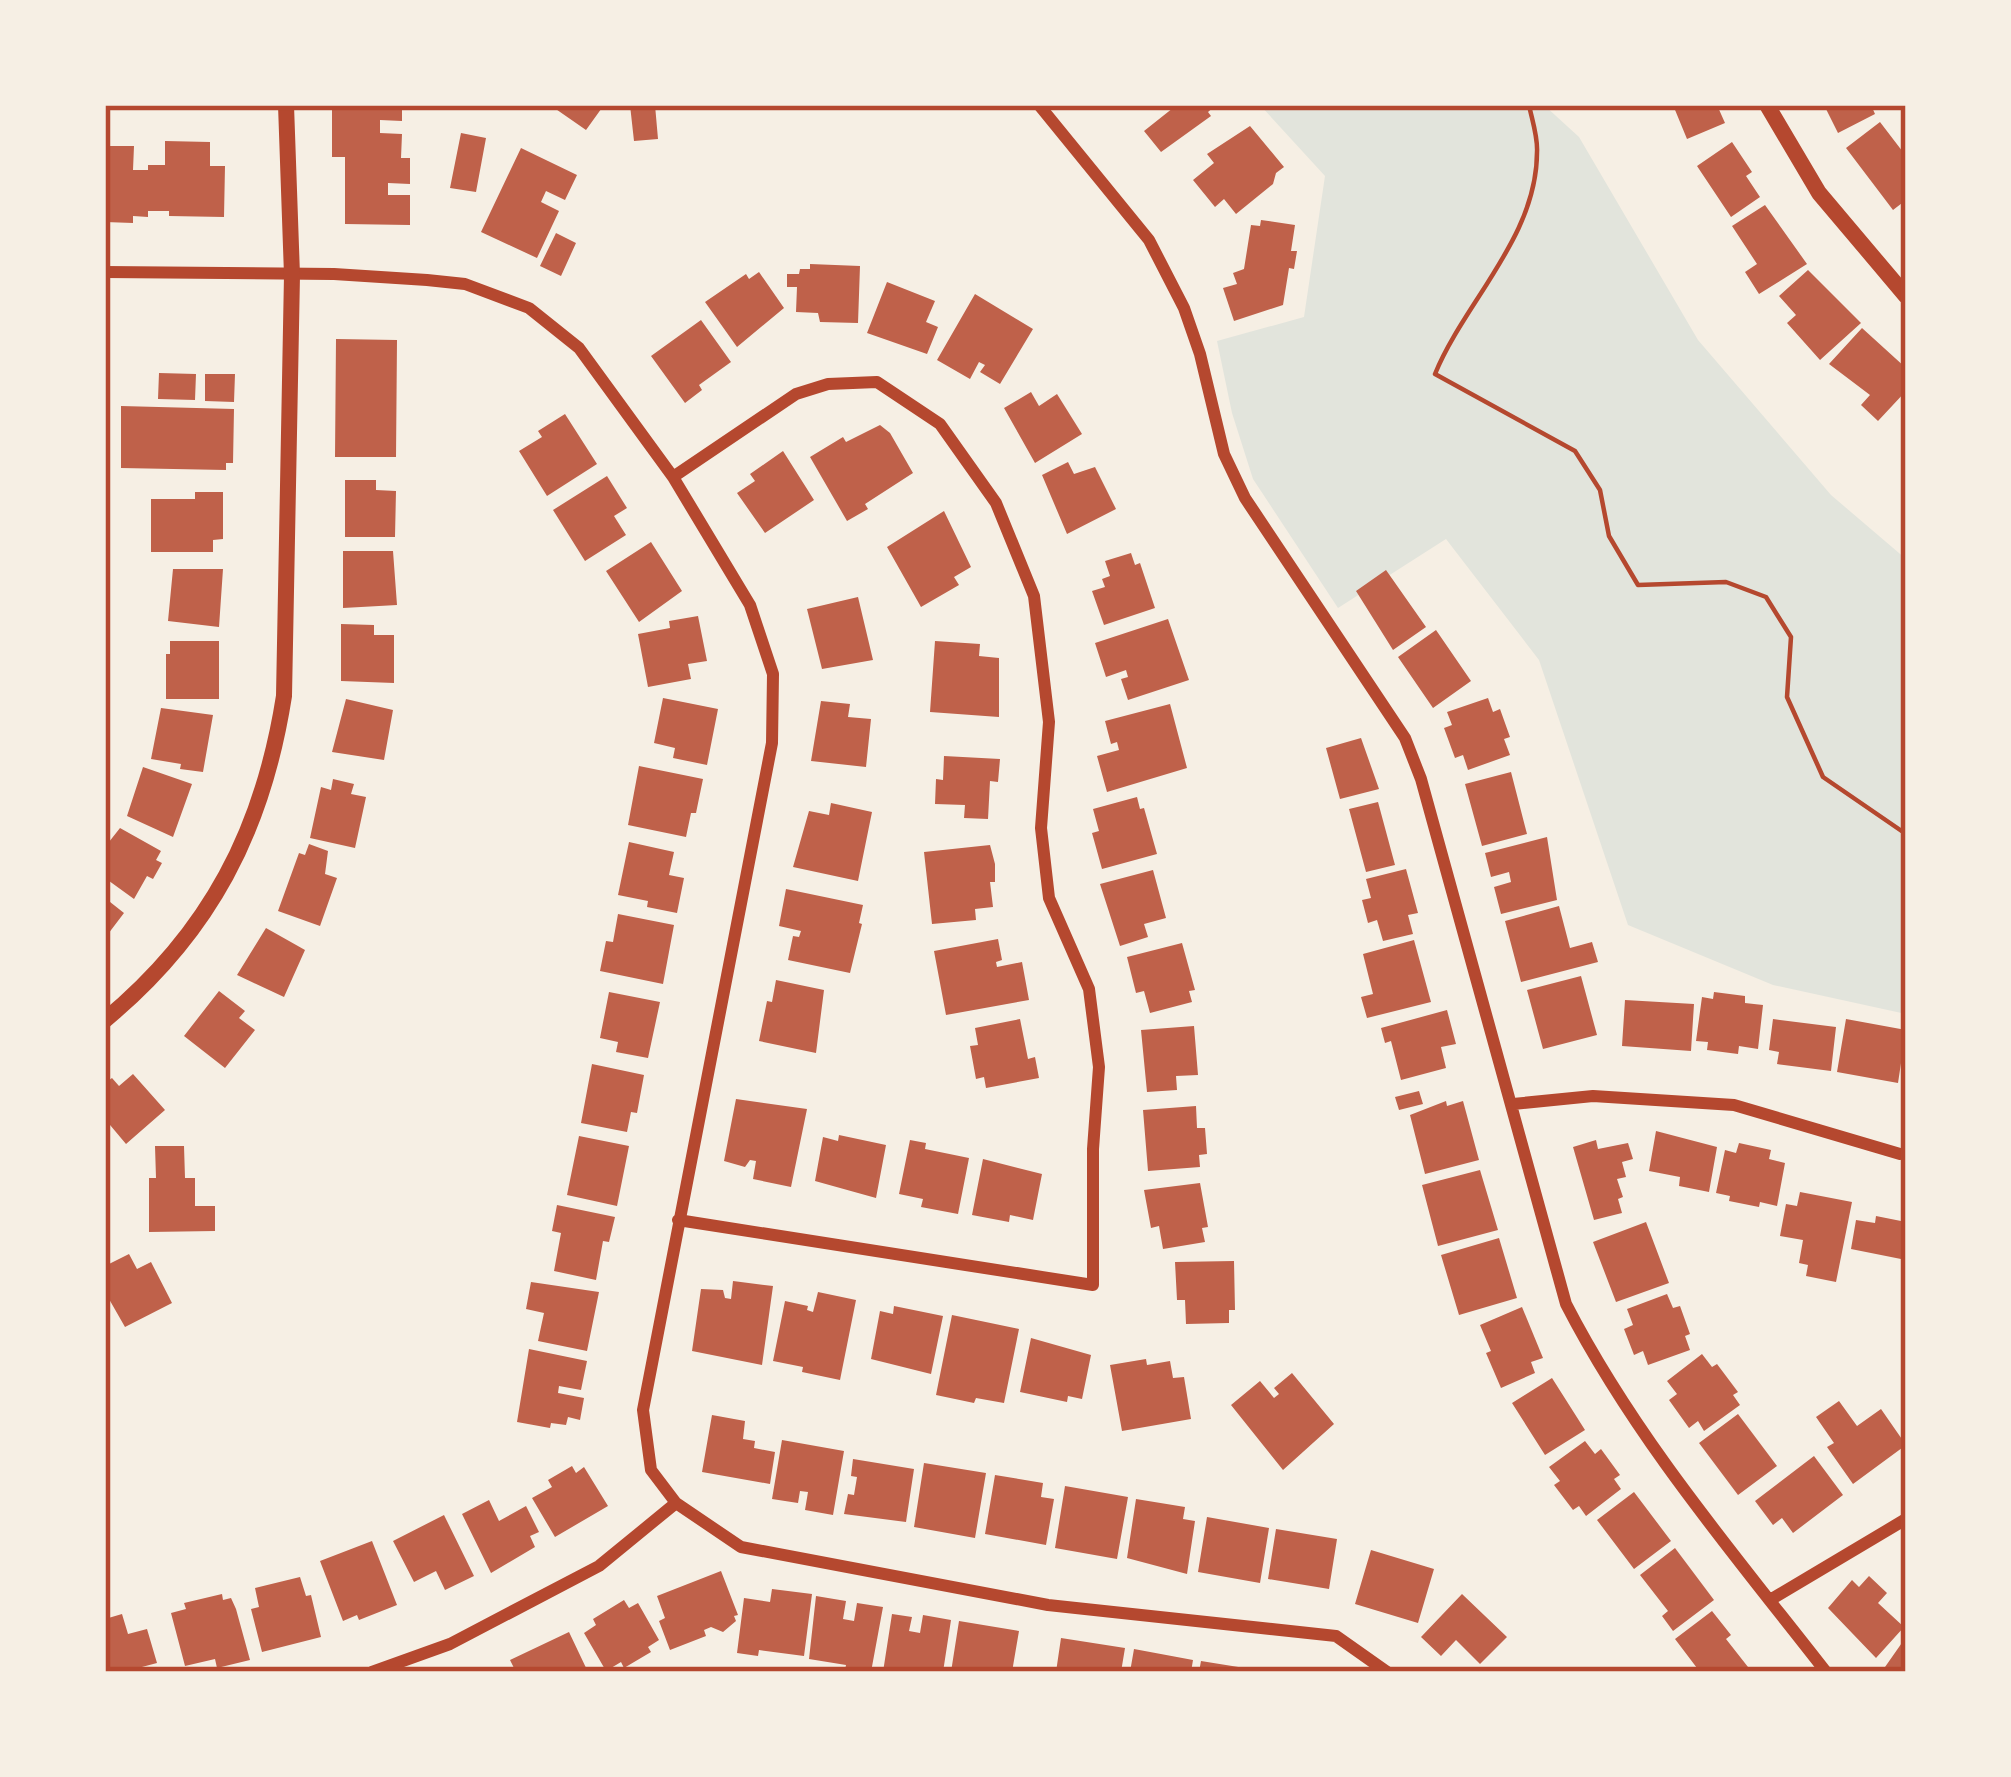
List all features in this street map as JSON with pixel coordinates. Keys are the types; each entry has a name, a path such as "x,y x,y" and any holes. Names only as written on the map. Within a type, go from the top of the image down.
{"main road":[{"path":"105,1020 149,983 188,940 218,891 265,790 273,759 284,696 292,275 286,105"},
{"path":"1767,105 1819,194 1906,296"}],"street":[{"path":"1039,105 1149,240 1184,308 1225,454 1245,498 1405,738 1421,779 1566,1304 1597,1365 1636,1424 1826,1672"},
{"path":"105,272 334,274 465,284 529,308 579,348 673,477 749,605 773,674 772,743 643,1411 651,1470 676,1503 741,1547 1048,1605 1336,1636 1387,1672"},
{"path":"673,477 796,394 828,384 877,382 940,424 996,503 1034,596 1049,722 1041,828 1048,898 1090,989 1100,1067 1092,1182 1093,1285 678,1220"},
{"path":"1513,1104 1593,1096 1734,1105 1900,1154"},
{"path":"371,1672 450,1644 599,1566 676,1503"},
{"path":"1770,1600 1906,1519"}],"path":[{"path":"1528,105 1538,150 1520,224 1490,284 1450,338 1435,374 1575,451 1600,490 1609,536 1638,585 1726,582 1766,597 1791,637 1786,697 1822,777 1906,834"}],"shaded area":[{"path":"1260,105 1544,105 1579,137 1698,340 1831,495 1906,559 1906,1014 1773,985 1628,925 1539,660 1446,539 1338,608 1253,479 1232,413 1217,341 1304,317 1325,176"}],"building":[{"path":"332,105 402,105 402,121 380,120 380,133 402,134 401,158 410,158 410,184 388,183 388,195 410,195 410,225 345,224 345,157 332,157"},
{"path":"550,105 604,105 586,130"},
{"path":"630,105 655,105 658,139 634,141"},
{"path":"1171,105 1216,105 1208,112 1211,116 1161,152 1144,131"},
{"path":"1673,105 1717,105 1725,123 1687,139"},
{"path":"1824,105 1871,105 1875,114 1838,133"},
{"path":"1880,122 1906,156 1906,200 1893,210 1846,148"},
{"path":"1250,126 1284,167 1273,184 1236,214 1224,199 1215,207 1193,180 1214,163 1207,154"},
{"path":"461,133 486,138 476,192 450,188"},
{"path":"165,141 210,142 210,166 225,166 224,217 148,211 148,217 133,216 133,223 105,222 105,146 134,146 133,170 148,170 148,165 165,165"},
{"path":"1732,142 1752,172 1746,176 1760,197 1731,217 1697,166"},
{"path":"521,148 577,175 565,200 546,191 541,202 559,211 537,258 481,232"},
{"path":"1765,205 1807,264 1759,294 1745,272 1757,264 1732,226"},
{"path":"1261,220 1295,225 1294,269 1289,268 1283,305 1234,321 1223,288 1237,284 1233,273 1244,269 1251,225 1260,226"},
{"path":"556,233 576,243 561,276 540,266"},
{"path":"810,264 860,266 858,323 820,322 818,313 796,312 797,287 787,287 787,274 799,274 800,269 810,269"},
{"path":"1808,270 1861,323 1820,360 1787,323 1796,315 1779,296"},
{"path":"759,272 784,308 737,347 705,302 746,274 749,279"},
{"path":"887,282 935,301 926,322 938,327 927,354 867,333"},
{"path":"975,294 1033,329 1000,384 980,372 985,365 979,362 970,379 937,360"},
{"path":"701,320 731,362 699,385 702,390 685,403 651,356"},
{"path":"1862,328 1906,368 1906,391 1878,421 1861,405 1870,395 1829,364"},
{"path":"336,339 397,340 396,457 335,457"},
{"path":"159,373 196,374 195,400 158,399"},
{"path":"205,374 235,374 234,402 205,401"},
{"path":"1031,392 1039,406 1057,394 1082,434 1035,463 1004,408"},
{"path":"121,406 234,409 233,463 226,463 226,470 121,468"},
{"path":"565,414 597,464 547,496 519,451 542,437 538,431"},
{"path":"880,425 890,433 913,473 847,521 810,457 843,437 846,442"},
{"path":"783,451 814,500 765,533 737,493 755,481 750,474"},
{"path":"1068,462 1074,474 1095,467 1116,509 1067,534 1042,475"},
{"path":"607,476 627,508 614,516 626,535 585,561 553,510"},
{"path":"345,480 376,480 376,490 396,491 395,537 345,537"},
{"path":"195,492 223,492 223,539 213,540 213,552 151,552 151,499 195,499"},
{"path":"944,511 971,567 954,577 959,585 921,607 887,547"},
{"path":"651,542 682,591 639,622 606,571"},
{"path":"343,551 393,551 397,605 343,608"},
{"path":"1131,553 1135,565 1140,563 1155,608 1104,625 1092,591 1105,587 1102,579 1110,576 1105,561"},
{"path":"173,569 223,569 219,627 168,621"},
{"path":"1386,570 1426,627 1393,650 1356,591"},
{"path":"858,597 873,660 822,669 807,609"},
{"path":"698,616 707,661 688,664 691,679 648,687 638,634"},
{"path":"1168,619 1189,680 1128,700 1121,679 1128,677 1126,670 1106,677 1095,643"},
{"path":"341,624 374,625 374,635 394,635 394,683 341,681"},
{"path":"1436,630 1471,681 1433,708 1398,657"},
{"path":"170,641 219,641 219,699 166,699"},
{"path":"935,641 980,644 979,656 999,658 999,717 930,712"},
{"path":"663,698 718,709 707,765 673,758 675,748 654,743"},
{"path":"1488,698 1493,712 1500,709 1510,737 1504,739 1510,755 1468,770 1463,755 1455,758 1444,728 1452,725 1447,712"},
{"path":"346,699 393,710 384,760 332,752"},
{"path":"821,701 850,704 848,717 871,719 866,767 811,761"},
{"path":"1170,704 1187,768 1107,792 1097,756 1119,750 1117,742 1111,744 1105,721"},
{"path":"161,708 213,715 203,772 151,759"},
{"path":"1361,738 1379,789 1340,799 1326,748"},
{"path":"944,756 1000,759 998,782 990,781 988,819 964,818 965,805 935,804 936,779 943,780"},
{"path":"639,766 703,779 686,837 628,825"},
{"path":"143,767 192,784 173,837 127,816"},
{"path":"1511,772 1527,834 1482,846 1465,784"},
{"path":"333,779 354,784 351,794 366,797 355,848 310,838 321,787 331,790"},
{"path":"1137,797 1157,854 1102,869 1092,833 1099,831 1093,809"},
{"path":"1378,802 1395,865 1366,872 1349,809"},
{"path":"831,803 872,812 858,881 793,867 809,811 829,815"},
{"path":"120,828 161,851 156,860 162,863 153,879 147,876 134,899 105,878 105,847"},
{"path":"1547,837 1557,900 1501,914 1494,887 1511,882 1509,872 1491,877 1485,853"},
{"path":"629,842 674,852 669,875 684,878 677,913 618,895"},
{"path":"309,844 328,851 325,874 337,878 320,926 278,911 299,853 305,855"},
{"path":"990,845 995,864 995,882 990,882 993,907 975,909 976,920 932,924 924,852"},
{"path":"1406,869 1418,913 1408,915 1413,934 1383,941 1377,920 1368,923 1362,900 1371,898 1366,879"},
{"path":"1153,870 1166,918 1144,924 1148,937 1120,946 1100,884"},
{"path":"786,889 863,905 850,973 788,960 793,936 799,937 801,931 779,926"},
{"path":"105,898 124,913 105,938"},
{"path":"1559,906 1570,948 1592,942 1598,962 1521,982 1505,921"},
{"path":"618,914 674,925 663,984 600,971 606,941 613,942"},
{"path":"266,928 305,950 284,997 237,975"},
{"path":"998,939 1002,960 996,962 997,967 1022,962 1029,1000 946,1015 934,951"},
{"path":"1414,940 1431,1002 1367,1018 1361,997 1373,994 1363,954"},
{"path":"1182,943 1195,990 1189,991 1192,1002 1150,1013 1144,991 1136,993 1127,957"},
{"path":"1581,976 1597,1035 1543,1049 1527,990"},
{"path":"776,980 824,990 816,1053 759,1041"},
{"path":"219,991 245,1011 239,1018 255,1030 225,1068 184,1036"},
{"path":"609,992 660,1002 648,1058 616,1052 618,1042 600,1038"},
{"path":"1714,992 1745,996 1745,1003 1763,1005 1758,1049 1739,1046 1738,1054 1707,1050 1708,1042 1696,1041 1702,997 1713,999"},
{"path":"1625,1000 1694,1004 1691,1051 1622,1046"},
{"path":"1447,1010 1456,1044 1441,1047 1446,1068 1401,1080 1391,1041 1385,1043 1381,1028"},
{"path":"1020,1019 1028,1059 1035,1057 1039,1078 986,1088 984,1077 976,1079 970,1046 978,1045 975,1028"},
{"path":"1773,1019 1836,1027 1831,1071 1777,1064 1779,1052 1769,1050"},
{"path":"1846,1019 1906,1030 1898,1083 1837,1072"},
{"path":"1194,1026 1198,1075 1176,1076 1177,1090 1147,1092 1141,1030"},
{"path":"592,1064 644,1075 637,1113 631,1112 627,1132 581,1123"},
{"path":"133,1074 165,1110 126,1144 105,1119 105,1083 112,1078 119,1086"},
{"path":"1419,1091 1423,1104 1399,1110 1395,1097"},
{"path":"736,1099 807,1109 791,1187 753,1179 756,1161 750,1160 745,1167 724,1161"},
{"path":"1446,1101 1447,1106 1463,1101 1479,1160 1425,1174 1410,1115"},
{"path":"1196,1106 1197,1128 1205,1128 1207,1154 1199,1155 1200,1167 1148,1171 1143,1110"},
{"path":"1656,1131 1717,1147 1709,1192 1679,1186 1680,1177 1649,1171"},
{"path":"839,1135 886,1145 876,1198 815,1181 823,1137 838,1141"},
{"path":"579,1136 629,1146 617,1206 567,1195"},
{"path":"910,1140 926,1143 925,1149 969,1158 958,1214 921,1207 923,1199 899,1194"},
{"path":"1596,1140 1598,1149 1628,1143 1633,1159 1622,1162 1626,1177 1617,1179 1622,1213 1594,1220 1573,1147"},
{"path":"1739,1143 1771,1150 1769,1159 1785,1163 1777,1206 1729,1201 1730,1196 1716,1193 1725,1150 1736,1153"},
{"path":"155,1146 184,1146 185,1178 195,1178 195,1206 215,1206 215,1231 149,1232 149,1178 156,1178"},
{"path":"983,1159 1042,1174 1033,1220 1010,1215 1009,1222 972,1215"},
{"path":"1480,1170 1498,1230 1438,1246 1422,1185"},
{"path":"1200,1183 1208,1227 1202,1228 1205,1242 1163,1249 1159,1226 1151,1228 1144,1190"},
{"path":"1800,1192 1852,1202 1836,1282 1806,1276 1808,1265 1799,1263 1803,1240 1780,1236 1786,1204 1797,1206"},
{"path":"557,1205 615,1217 609,1242 603,1241 596,1280 554,1271 561,1233 552,1231"},
{"path":"1876,1216 1906,1222 1906,1260 1851,1249 1856,1220 1875,1223"},
{"path":"1646,1222 1669,1283 1616,1302 1593,1242"},
{"path":"1499,1238 1517,1298 1459,1315 1441,1255"},
{"path":"129,1254 137,1269 151,1262 172,1303 125,1327 105,1292 105,1266"},
{"path":"1234,1261 1235,1310 1229,1310 1229,1323 1186,1324 1185,1300 1177,1300 1175,1262"},
{"path":"733,1281 773,1286 762,1365 692,1351 701,1289 723,1290 725,1298 731,1299"},
{"path":"531,1282 599,1292 587,1351 538,1341 544,1313 526,1309"},
{"path":"818,1292 856,1300 840,1380 773,1361 785,1301 808,1306 813,1312"},
{"path":"1667,1294 1673,1308 1680,1306 1690,1350 1648,1365 1643,1351 1634,1355 1624,1329 1633,1325 1627,1309"},
{"path":"894,1306 943,1316 931,1374 871,1359 880,1311 893,1314"},
{"path":"1522,1307 1543,1358 1531,1362 1535,1373 1501,1388 1480,1325"},
{"path":"952,1315 1019,1329 1004,1403 936,1395"},
{"path":"1031,1338 1091,1355 1082,1399 1068,1396 1067,1402 1020,1392"},
{"path":"529,1349 587,1361 581,1390 559,1386 558,1393 584,1398 580,1420 568,1417 566,1425 551,1423 550,1428 517,1422"},
{"path":"1702,1354 1712,1367 1717,1364 1738,1392 1733,1395 1740,1405 1704,1431 1698,1421 1689,1428 1669,1400 1677,1394 1667,1381"},
{"path":"1146,1359 1147,1365 1170,1361 1173,1378 1184,1377 1191,1419 1122,1431 1110,1365"},
{"path":"1292,1373 1334,1424 1283,1470 1231,1405 1260,1381 1274,1398 1279,1394 1274,1388"},
{"path":"1552,1378 1585,1430 1545,1455 1512,1403"},
{"path":"1839,1401 1857,1426 1881,1409 1906,1445 1853,1484 1827,1447 1834,1443 1816,1417"},
{"path":"1738,1414 1777,1466 1738,1495 1699,1443"},
{"path":"712,1415 745,1421 743,1439 755,1441 754,1448 775,1452 770,1484 702,1472"},
{"path":"782,1440 844,1451 833,1515 805,1510 808,1492 800,1491 798,1503 772,1499"},
{"path":"1585,1441 1595,1454 1601,1449 1620,1475 1614,1479 1621,1489 1586,1516 1579,1506 1573,1510 1554,1485 1560,1481 1549,1467"},
{"path":"1814,1456 1843,1495 1793,1533 1782,1518 1773,1525 1755,1501"},
{"path":"853,1459 914,1469 906,1522 844,1514 857,1477 851,1476"},
{"path":"924,1463 986,1473 975,1538 914,1527"},
{"path":"572,1466 576,1473 584,1467 608,1506 555,1537 532,1498 552,1487 548,1480"},
{"path":"995,1475 1043,1483 1041,1497 1054,1499 1046,1545 985,1534"},
{"path":"1065,1486 1128,1497 1117,1559 1055,1548"},
{"path":"1634,1492 1671,1541 1634,1569 1597,1520"},
{"path":"1136,1499 1185,1507 1183,1519 1195,1521 1187,1574 1127,1558"},
{"path":"489,1500 499,1521 526,1506 539,1532 530,1536 535,1547 491,1573 462,1514"},
{"path":"444,1515 474,1576 445,1590 436,1571 414,1582 393,1541"},
{"path":"1207,1517 1269,1528 1260,1583 1198,1572"},
{"path":"1276,1529 1337,1539 1329,1589 1268,1579"},
{"path":"372,1541 397,1605 343,1621 320,1561"},
{"path":"1675,1548 1714,1600 1673,1631 1662,1616 1668,1611 1640,1575"},
{"path":"1371,1550 1434,1569 1418,1623 1355,1604"},
{"path":"721,1571 738,1615 736,1621 723,1632 711,1627 704,1630 706,1636 670,1650 659,1621 665,1618 657,1596"},
{"path":"1869,1576 1887,1593 1878,1603 1904,1627 1876,1658 1828,1608 1852,1580 1859,1587"},
{"path":"300,1577 306,1596 311,1595 321,1637 262,1652 251,1609 259,1607 255,1588"},
{"path":"772,1589 812,1594 804,1656 759,1650 758,1656 737,1653 744,1598 770,1602"},
{"path":"222,1594 223,1600 231,1598 236,1609 250,1660 217,1668 215,1659 185,1666 171,1613 186,1609 184,1603"},
{"path":"1462,1594 1507,1637 1480,1664 1456,1640 1441,1656 1421,1637"},
{"path":"816,1596 846,1601 843,1619 854,1621 857,1603 883,1607 871,1672 809,1659"},
{"path":"624,1600 629,1608 638,1603 659,1640 648,1647 651,1652 624,1668 621,1662 606,1671 584,1633 596,1625 593,1619"},
{"path":"1712,1611 1748,1667 1742,1672 1700,1672 1675,1639"},
{"path":"122,1614 128,1634 147,1629 157,1663 105,1672 105,1619"},
{"path":"892,1614 912,1617 909,1631 920,1633 923,1615 951,1620 943,1672 883,1672"},
{"path":"959,1621 1019,1631 1012,1672 951,1672"},
{"path":"569,1632 588,1672 516,1672 510,1660"},
{"path":"1906,1637 1906,1672 1892,1672 1885,1667"},
{"path":"1061,1638 1125,1648 1121,1672 1056,1672"},
{"path":"1134,1649 1193,1660 1191,1672 1130,1672"},
{"path":"1201,1661 1257,1670 1257,1672 1199,1672"}]}
